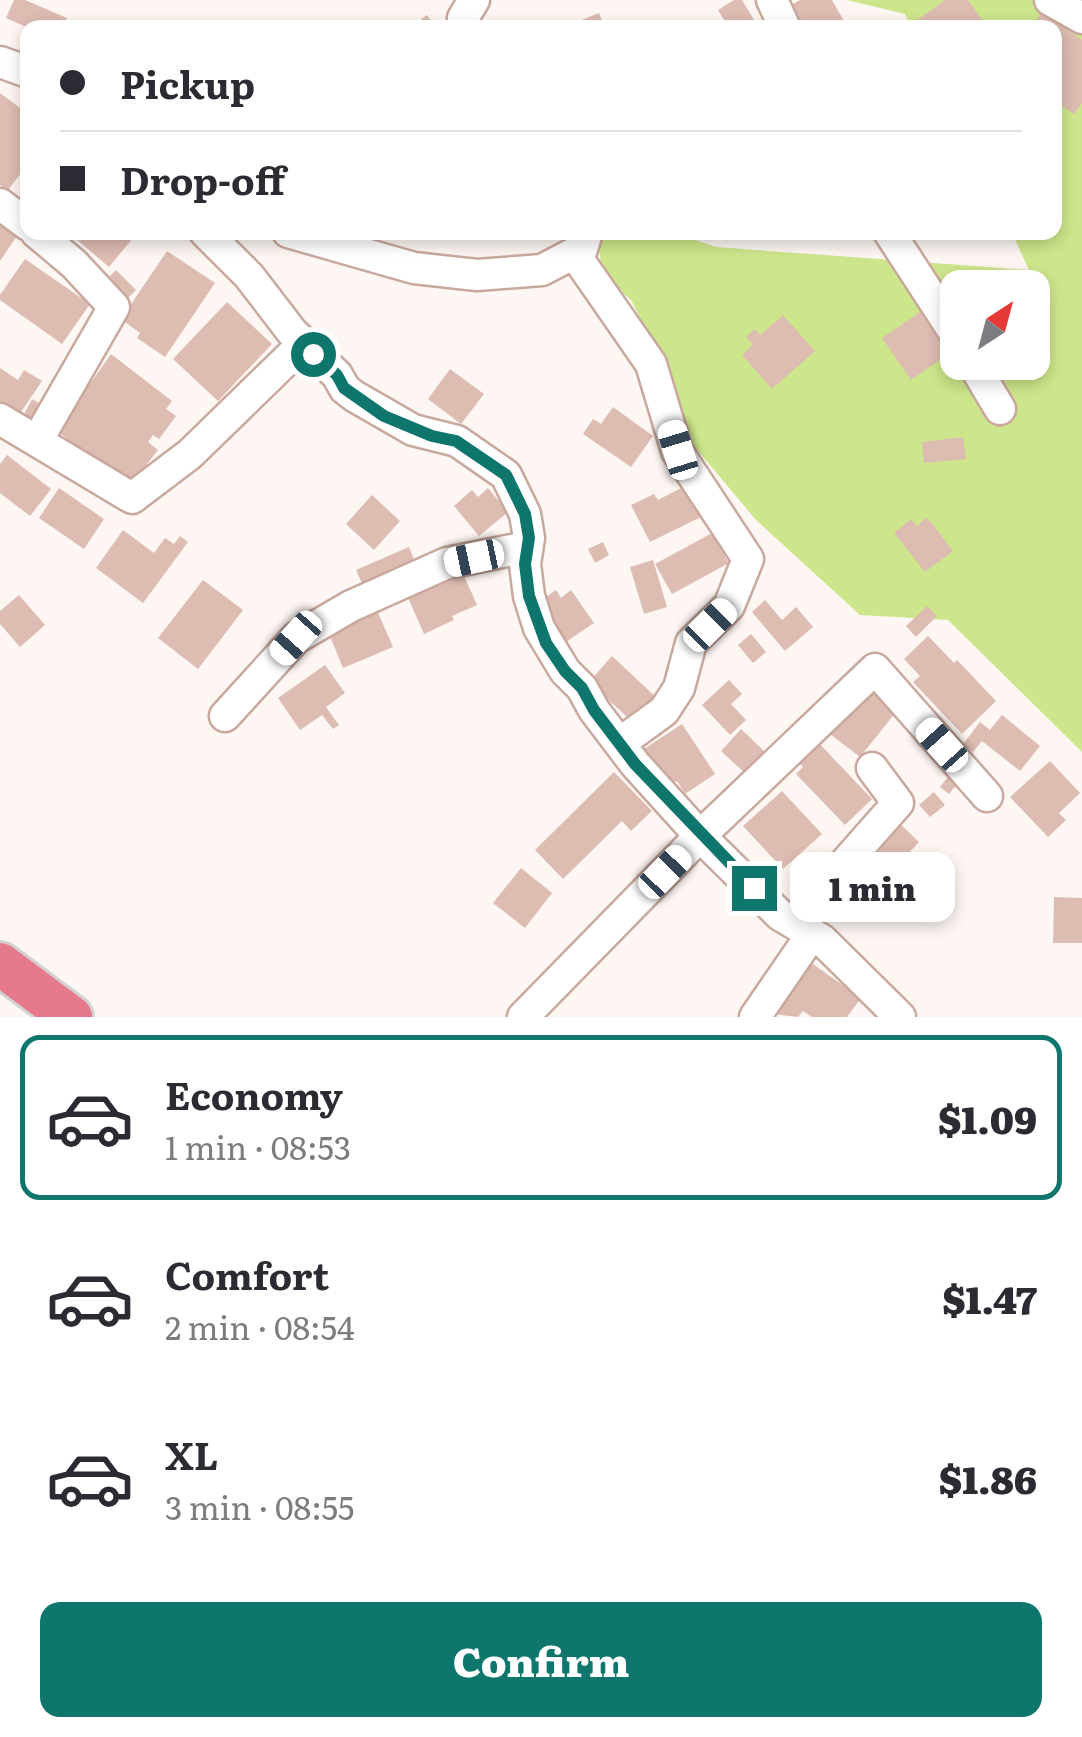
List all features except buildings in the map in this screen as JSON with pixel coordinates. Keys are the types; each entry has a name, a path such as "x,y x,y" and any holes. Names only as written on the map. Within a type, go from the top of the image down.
{"highway":[{"path":"0,964 71,1017"}],"street":[{"path":"1050,0 1082,18"},
{"path":"37,442 114,307 46,240"},
{"path":"212,240 249,276 304,344 337,375 344,388 414,430 456,441 506,475 525,514 529,538 525,564 538,628 565,671 582,688 635,764 700,836 780,915 802,928 900,1017"},
{"path":"316,240 414,268 477,275 542,270 581,243 651,364 678,450 748,559 729,606 691,644 679,688 664,712 620,743"},
{"path":"893,240 940,311"},
{"path":"0,419 132,498 190,454 304,344"},
{"path":"983,380 1000,409"},
{"path":"225,716 296,638 351,606 447,563 527,547"},
{"path":"524,1017 700,836 875,669 987,796"},
{"path":"755,1017 802,928 898,804 872,768"}],"green space":[{"path":"847,0 1053,0 1082,18 1082,752 948,620 860,615 756,520 694,446 671,377 631,300 603,275 598,245 602,240 696,240 716,247 1029,270 1015,240 1062,240 1062,20 908,20 905,14"}],"route":[{"path":"313,354 337,375 344,388 384,416 414,430 456,441 506,475 525,514 529,596 546,643 635,764 754,888"}]}
